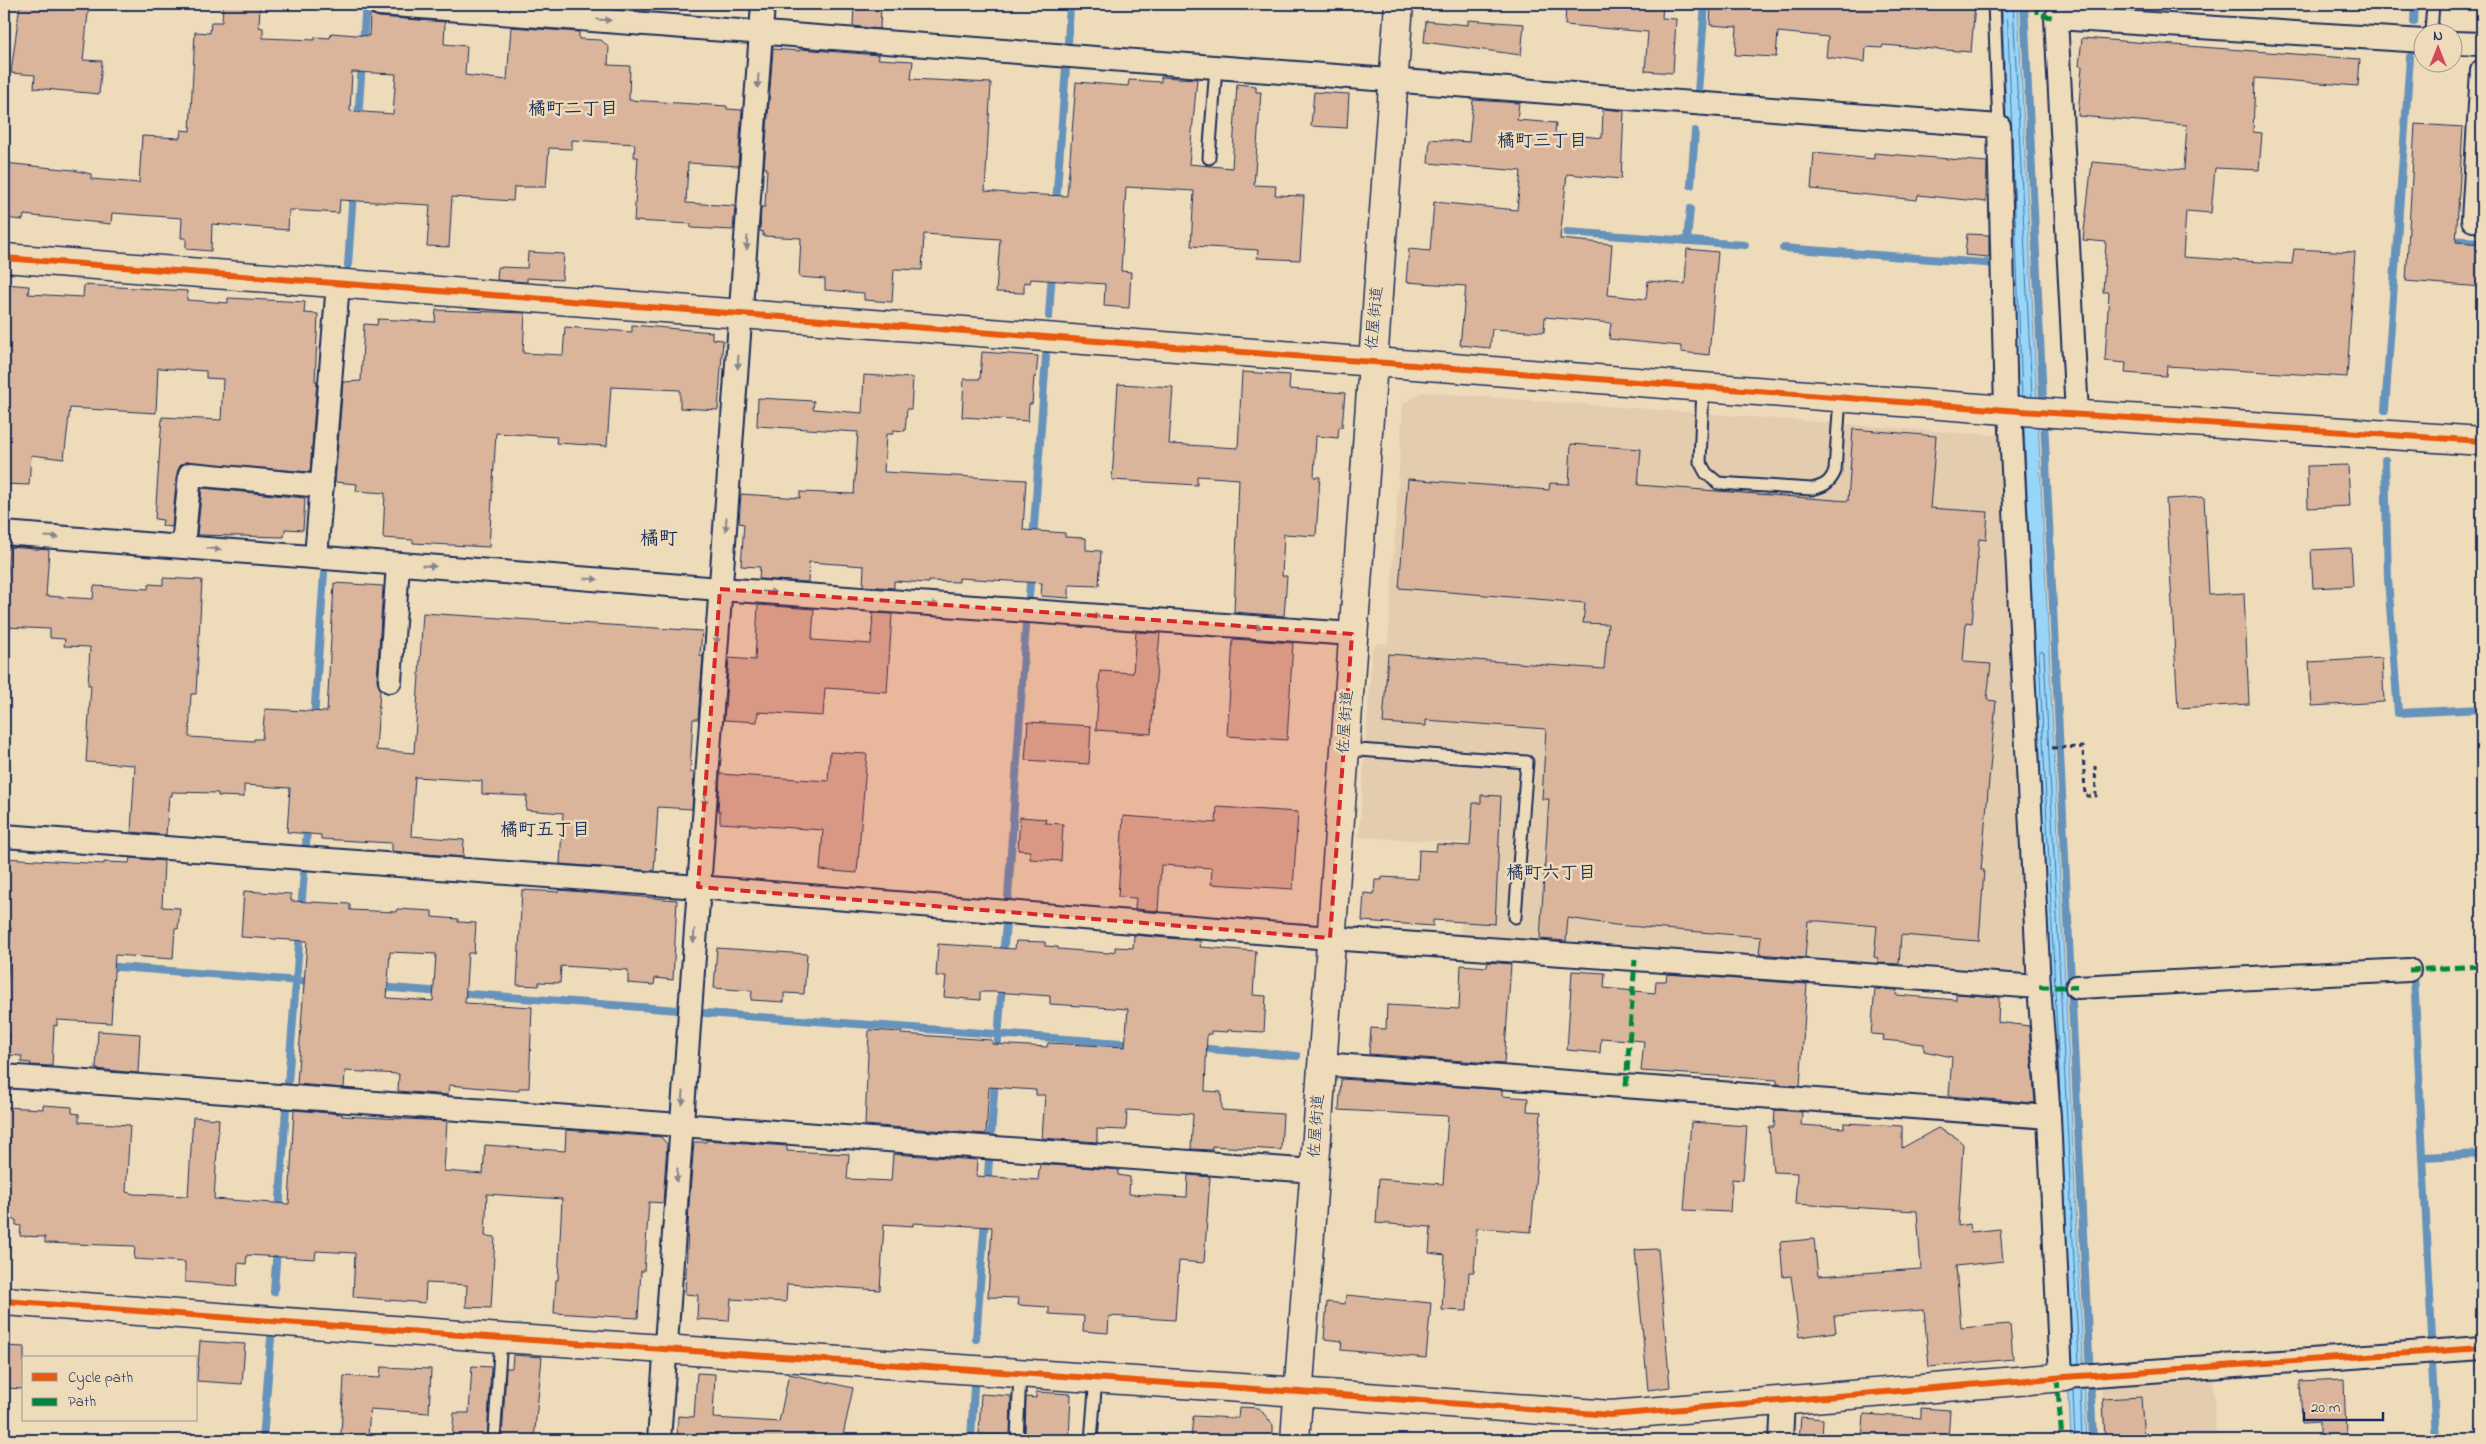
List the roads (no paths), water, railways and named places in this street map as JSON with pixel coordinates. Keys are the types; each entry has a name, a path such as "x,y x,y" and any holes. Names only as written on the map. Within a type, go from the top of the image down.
{"street":[{"path":"380,4 1999,126 2008,410 2039,987 2049,1116 2063,1377"},
{"path":"659,1440 763,4"},
{"name":"佐屋街道","path":"1295,1440 1398,4"},
{"path":"2064,413 2056,18 2414,40"},
{"path":"2464,43 2482,44"},
{"path":"2482,71 2473,220 2482,221"},
{"path":"4,258 2008,410 2482,441"},
{"path":"316,557 338,283"},
{"path":"183,546 190,474 322,486"},
{"path":"4,534 183,546 720,589 1352,634"},
{"path":"390,681 398,564"},
{"path":"4,836 698,887 1330,938 2039,987"},
{"path":"2077,987 2409,970"},
{"path":"1321,1064 2049,1116"},
{"path":"4,1076 1314,1171"},
{"path":"4,1301 665,1350 1096,1378 1611,1415 2063,1377 2482,1348"},
{"path":"1781,1440 1784,1401"}],"lane":[{"path":"1994,4 1999,126"},
{"path":"2432,22 2433,4"},
{"path":"1209,158 1216,67"},
{"path":"1703,387 1700,462 1706,473 1718,482 1734,484 1812,489 1823,486 1831,480 1834,471 1840,397"},
{"path":"1344,749 1527,762 1515,916"},
{"path":"494,1440 501,1338"},
{"path":"1017,1440 1020,1373"},
{"path":"1091,1440 1096,1378"}],"water":[{"path":"2002,4 2018,4 2087,1440 2071,1440 2024,426 2017,397"}],"waterway":[{"path":"1068,44 1070,4"},
{"path":"1698,92 1705,4"},
{"path":"2024,4 2093,1440"},
{"path":"2414,22 2415,4"},
{"path":"363,45 365,15"},
{"path":"2385,410 2410,57"},
{"path":"358,120 362,62"},
{"path":"1056,204 1066,67"},
{"path":"1691,185 1695,131"},
{"path":"348,265 353,192"},
{"path":"1687,241 1690,209"},
{"path":"1567,232 1745,245"},
{"path":"2447,240 2482,242"},
{"path":"1783,248 1998,264"},
{"path":"1049,316 1052,271"},
{"path":"1033,541 1046,356"},
{"path":"2385,460 2388,579 2398,713 2482,709"},
{"path":"1029,597 1031,572"},
{"path":"314,720 324,573"},
{"path":"1008,898 1026,623"},
{"path":"306,846 307,824"},
{"path":"301,910 304,872"},
{"path":"1003,957 1006,924"},
{"path":"288,1083 300,931"},
{"path":"105,966 313,982"},
{"path":"2414,975 2432,1337"},
{"path":"997,1054 1002,983"},
{"path":"379,987 443,992"},
{"path":"457,993 678,1010"},
{"path":"705,1013 1135,1044"},
{"path":"1196,1048 1297,1056"},
{"path":"991,1136 995,1078"},
{"path":"279,1214 286,1108"},
{"path":"2423,1157 2482,1154"},
{"path":"987,1186 989,1161"},
{"path":"976,1339 985,1218"},
{"path":"274,1292 277,1247"},
{"path":"263,1440 271,1338"},
{"path":"2432,1364 2436,1440"},
{"path":"971,1440 974,1387"}],"district":[{"name":"橘町二丁目","path":"573,110"},
{"name":"橘町三丁目","path":"1542,142"},
{"name":"橘町","path":"659,539"},
{"name":"橘町五丁目","path":"545,831"},
{"name":"橘町六丁目","path":"1551,874"}]}
